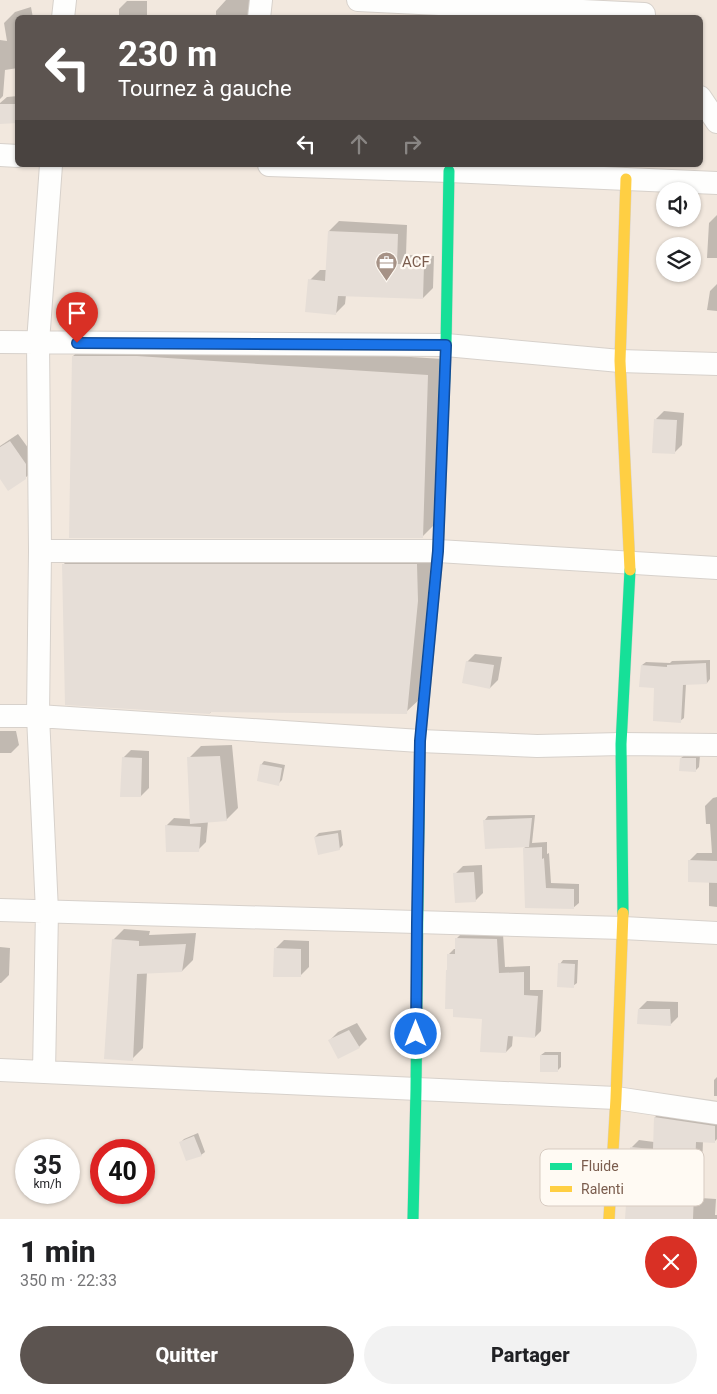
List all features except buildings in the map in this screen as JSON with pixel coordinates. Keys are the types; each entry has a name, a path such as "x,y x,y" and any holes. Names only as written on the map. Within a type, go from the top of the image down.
{"street":[{"path":"64,15 65,0"},
{"path":"259,15 261,0"},
{"path":"358,0 641,11"},
{"path":"703,101 717,122"},
{"path":"0,155 15,156"},
{"path":"44,1072 47,911 38,716 40,551 38,342 51,167"},
{"path":"329,167 717,183"},
{"path":"413,1219 420,741 438,551 446,345 449,171"},
{"path":"613,1149 622,928 621,744 630,562 620,361 626,179"},
{"path":"0,342 446,345 620,361 717,364"},
{"path":"40,551 438,551 717,568"},
{"path":"0,716 38,716 420,741 537,746 621,744 717,745"},
{"path":"0,910 622,928 717,933"},
{"path":"0,1070 616,1098 717,1113"},
{"path":"609,1219 610,1206"}],"shaded area":[{"path":"0,0 717,0 717,1219 0,1219"}],"traffic: fast":[{"path":"443,424 449,171"},
{"path":"623,913 621,744 630,570"},
{"path":"413,1219 419,807"}],"traffic: slow":[{"path":"626,179 620,361 630,570"},
{"path":"419,807 420,741 438,551 443,424"},
{"path":"613,1149 623,913"},
{"path":"609,1219 610,1206"}],"place":[{"name":"ACF","path":"386,281"}],"route":[{"path":"77,343 446,345 438,551 420,741 416,1034"}]}
